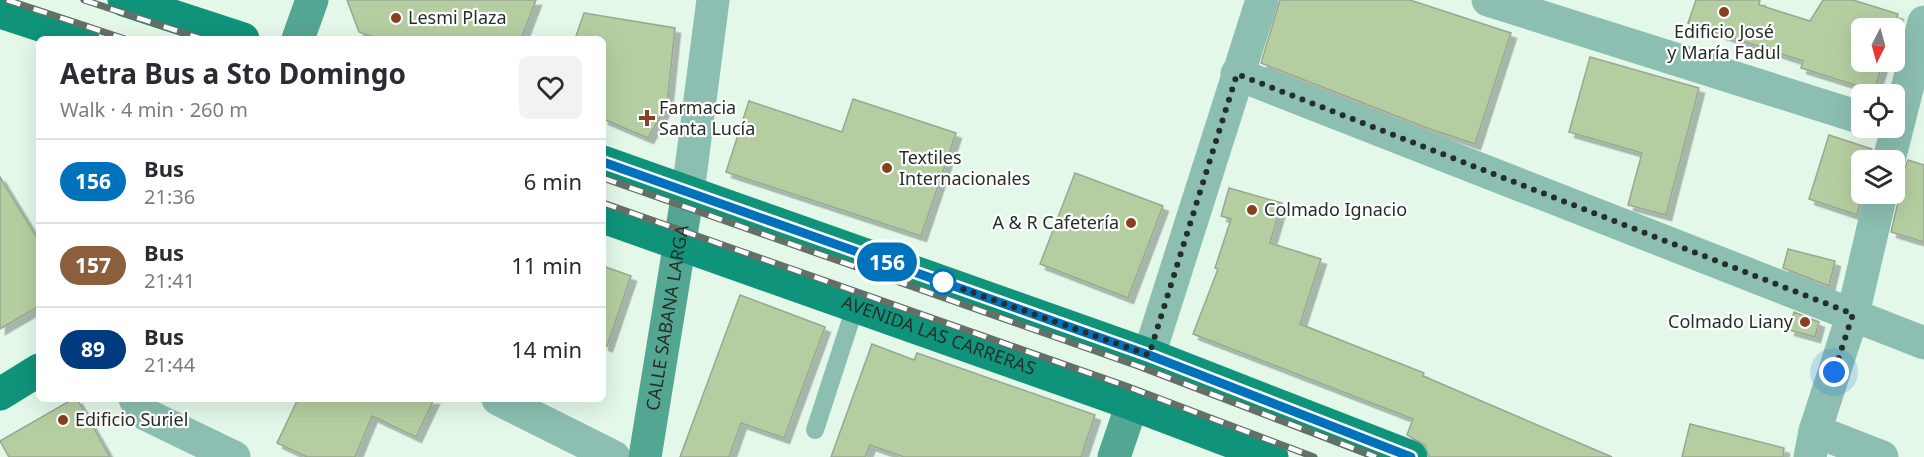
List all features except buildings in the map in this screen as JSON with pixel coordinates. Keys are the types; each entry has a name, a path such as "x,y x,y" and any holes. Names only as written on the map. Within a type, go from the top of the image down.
{"main road":[{"path":"124,0 234,36"},
{"path":"0,12 73,36"},
{"path":"606,163 1149,355 1411,457"},
{"name":"AVENIDA LAS CARRERAS","path":"606,219 1132,404 1272,457"},
{"path":"0,394 36,372"}],"street":[{"path":"299,36 312,0"},
{"name":"CALLE SABANA LARGA","path":"645,457 688,192 713,0"},
{"path":"1149,355 1262,0"},
{"path":"1488,0 1851,115"},
{"path":"1905,126 1924,22"},
{"path":"1237,74 1924,343"},
{"path":"1879,204 1853,314 1812,444 1882,457"},
{"path":"137,402 147,416 234,457"},
{"path":"504,402 614,457"},
{"path":"1114,457 1132,404"}],"lane":[{"path":"815,430 855,307"}],"railway":[{"path":"7,0 116,36"},
{"path":"84,0 193,36"},
{"path":"606,179 1138,366 1376,457"},
{"path":"606,204 1126,386 1314,457"}],"bus line":[{"name":"156","path":"606,163 1149,355 1411,457"}],"place":[{"name":"Edificio José y María Fadul","path":"1724,12"},
{"name":"Lesmi Plaza","path":"396,18"},
{"name":"Farmacia Santa Lucía","path":"647,118"},
{"name":"Textiles Internacionales","path":"887,168"},
{"name":"Colmado Ignacio","path":"1252,210"},
{"name":"A & R Cafetería","path":"1131,223"},
{"name":"Colmado Liany","path":"1805,322"},
{"name":"Edificio Suriel","path":"63,420"}],"route":[{"path":"943,282 1149,355 1237,74 1853,314 1834,372"}]}
